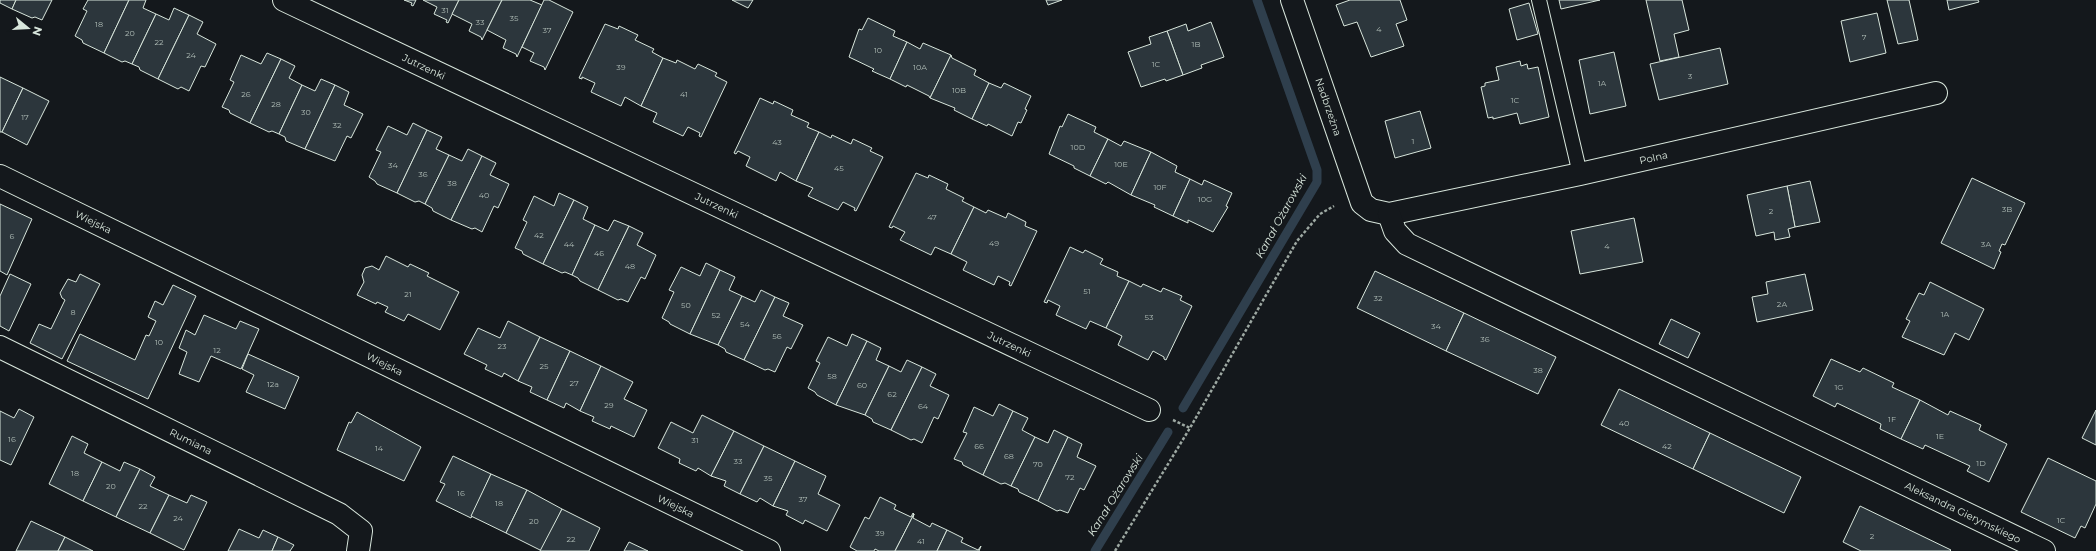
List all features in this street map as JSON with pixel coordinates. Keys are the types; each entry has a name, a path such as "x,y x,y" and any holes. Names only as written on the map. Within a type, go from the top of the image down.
{"street":[{"name":"Jutrzenki","path":"284,0 1149,410"},
{"name":"Nadbrzeżna","path":"1292,0 1374,209 1407,244 1883,473"},
{"name":"Polna","path":"1374,209 1580,174 1936,93"},
{"name":"Wiejska","path":"0,176 769,551"},
{"name":"Rumiana","path":"0,347 339,514 361,531 358,551"},
{"name":"Aleksandra Gierymskiego","path":"1883,473 2044,551"}],"lane":[{"path":"1539,0 1580,174"}],"path":[{"path":"1115,551 1190,428 1297,241 1320,214 1331,206 1374,209"}],"building":[{"path":"0,0 16,0 12,9 0,3"},
{"path":"16,0 52,0 42,20 35,17 32,18 12,9"},
{"path":"88,0 129,0 104,53 83,43 82,40 75,36 87,11 83,9"},
{"path":"129,0 146,0 143,8 156,14 132,64 125,61 122,62 104,53"},
{"path":"404,0 416,0 413,6 411,5 412,3"},
{"path":"423,0 459,0 448,23 446,22 447,20 434,14 437,7"},
{"path":"459,0 502,0 482,40 481,37 469,31 472,24 452,14"},
{"path":"502,0 530,0 542,5 517,57 516,54 503,48 506,40 487,30"},
{"path":"544,0 549,0 573,12 545,70 544,67 530,61 534,53 522,47"},
{"path":"732,0 753,0 748,8"},
{"path":"1046,0 1062,0 1048,5"},
{"path":"1350,0 1400,0 1407,20 1396,24 1404,46 1371,57 1357,22 1344,26 1336,5"},
{"path":"1559,0 1600,0 1561,9"},
{"path":"1646,0 1682,0 1689,30 1674,34 1679,57 1660,61"},
{"path":"1887,0 1909,0 1918,40 1898,44"},
{"path":"1947,0 1978,0 1979,2 1949,10"},
{"path":"1529,3 1538,34 1517,40 1509,9"},
{"path":"174,8 189,15 158,79 132,64 156,14 169,20"},
{"path":"1877,13 1886,53 1850,62 1841,21"},
{"path":"189,15 203,22 197,34 216,44 205,67 201,66 189,91 181,87 178,89 158,79"},
{"path":"868,18 895,31 893,36 907,42 890,79 872,71 874,69 849,57 859,29 862,30"},
{"path":"1211,22 1224,57 1201,65 1202,68 1183,75 1167,31 1186,24 1188,31"},
{"path":"605,24 618,29 619,26 638,35 635,40 654,49 652,52 663,58 641,106 625,97 621,106 591,92 595,83 582,77 582,79 579,78"},
{"path":"1167,31 1183,75 1141,87 1128,52 1151,44 1149,37"},
{"path":"907,42 920,49 923,43 951,55 930,98 929,96 907,85 906,87 890,79"},
{"path":"1720,48 1728,84 1659,100 1650,64"},
{"path":"1614,52 1626,106 1590,114 1579,60"},
{"path":"267,53 281,59 250,123 230,113 229,110 222,107 234,82 230,80 241,55 261,64"},
{"path":"951,55 952,58 976,70 974,75 989,83 972,119 954,110 955,108 930,98"},
{"path":"663,58 676,63 677,60 695,69 698,64 717,73 715,76 727,82 701,137 699,136 700,133 688,127 683,136 653,122 657,113 641,106"},
{"path":"281,59 295,66 289,78 302,85 279,134 272,131 269,132 250,123"},
{"path":"1520,61 1521,66 1527,64 1528,69 1538,67 1549,117 1520,124 1517,113 1493,119 1493,117 1488,118 1481,87 1485,86 1485,83 1499,80 1496,67"},
{"path":"0,77 23,88 2,132 0,132"},
{"path":"321,79 335,85 305,149 286,141 285,137 279,134 302,85 315,91"},
{"path":"989,83 1001,88 1004,83 1031,96 1021,123 1018,122 1012,136 988,124 987,126 972,119"},
{"path":"335,85 349,92 344,105 363,114 351,138 347,136 335,161 305,149"},
{"path":"23,88 49,101 27,145 2,132"},
{"path":"760,98 773,104 774,101 793,110 791,115 809,123 807,127 819,132 796,181 780,172 776,181 746,166 750,157 738,151 736,154 734,153"},
{"path":"1420,111 1431,148 1395,158 1385,121"},
{"path":"1068,114 1096,127 1094,132 1108,139 1090,176 1074,168 1074,166 1049,154 1060,126 1062,127"},
{"path":"413,123 427,130 397,193 377,184 369,177 381,152 376,150 388,126 407,135"},
{"path":"427,130 442,137 436,149 449,155 425,204 419,201 415,202 397,193"},
{"path":"819,132 831,138 832,135 851,144 853,139 872,148 870,151 883,157 856,211 854,210 855,208 843,202 838,210 808,196 813,188 796,181"},
{"path":"1108,139 1121,146 1124,141 1151,152 1131,195 1108,182 1106,184 1090,176"},
{"path":"468,149 482,156 451,220 433,211 432,208 425,204 449,155 462,161"},
{"path":"1151,152 1177,166 1175,172 1190,179 1173,216 1154,207 1155,205 1131,195"},
{"path":"482,156 496,163 490,175 509,184 498,208 494,206 482,232 475,228 472,229 451,220"},
{"path":"916,173 928,178 929,175 948,184 946,189 964,198 962,201 974,207 951,254 935,247 931,255 900,240 905,232 893,226 892,228 889,227"},
{"path":"1972,178 2025,203 2005,245 2002,244 1999,251 2001,252 1994,269 1941,243"},
{"path":"1190,179 1202,185 1204,180 1232,193 1226,206 1228,207 1213,232 1188,220 1188,223 1173,216"},
{"path":"1810,181 1820,222 1795,227 1787,186"},
{"path":"1787,186 1795,227 1788,229 1790,237 1775,240 1774,232 1756,236 1747,195"},
{"path":"559,193 574,200 543,264 523,254 522,251 515,248 527,222 523,220 534,196 554,206"},
{"path":"574,200 588,207 583,219 595,225 572,275 565,272 562,273 543,264"},
{"path":"0,204 32,219 7,275 0,271"},
{"path":"974,207 986,213 988,210 1006,218 1008,213 1026,222 1025,226 1037,231 1011,286 1009,285 1010,282 998,276 994,285 963,270 967,262 951,254"},
{"path":"1634,218 1643,262 1580,274 1571,231"},
{"path":"614,220 629,226 598,290 572,275 595,225 608,231"},
{"path":"629,226 643,233 637,245 656,255 645,279 641,277 628,302 621,299 618,300 598,290"},
{"path":"1070,247 1083,253 1085,250 1103,259 1100,264 1118,272 1117,276 1129,281 1106,328 1090,321 1086,329 1056,315 1060,306 1048,300 1047,303 1044,302"},
{"path":"386,256 408,267 410,264 429,273 427,276 459,292 440,330 408,314 404,321 385,312 388,307 377,302 376,304 357,295 364,282 362,275 365,268 372,266 379,270"},
{"path":"706,263 720,270 690,334 670,324 662,318 674,292 669,290 681,267 700,276"},
{"path":"720,270 735,277 729,290 742,296 718,345 690,334"},
{"path":"1375,271 1464,313 1446,351 1357,308"},
{"path":"10,274 31,284 9,331 0,326 0,296"},
{"path":"80,274 100,284 62,359 30,343 39,324 51,329 65,300 62,298 60,293 68,279 76,282"},
{"path":"1805,274 1813,310 1757,322 1752,297 1768,294 1766,282"},
{"path":"1129,281 1141,287 1143,284 1161,292 1163,288 1182,296 1180,300 1192,306 1166,360 1164,357 1153,351 1148,360 1118,345 1122,336 1106,328"},
{"path":"1930,282 1984,309 1969,340 1955,333 1944,355 1902,337 1910,321 1906,319 1919,293 1924,295"},
{"path":"173,285 196,296 148,399 67,361 80,334 135,360 146,335 149,336 156,321 148,317 155,301 163,305"},
{"path":"761,290 775,297 744,360 726,352 725,349 718,345 742,296 755,302"},
{"path":"775,297 789,303 783,316 803,325 791,349 787,347 775,372 768,369 765,370 744,360"},
{"path":"1464,313 1556,357 1538,394 1446,351"},
{"path":"204,315 236,329 240,321 259,329 241,369 211,356 199,382 179,374 187,352 179,348 186,330 195,335"},
{"path":"1671,319 1700,333 1688,358 1659,344"},
{"path":"508,321 540,337 518,381 504,373 502,377 485,369 487,365 464,354 478,328 500,338"},
{"path":"852,334 867,341 836,405 817,395 808,388 820,363 816,361 828,337 847,346"},
{"path":"540,337 570,351 547,400 530,392 532,387 518,381"},
{"path":"867,341 881,348 876,360 889,366 865,415 836,405"},
{"path":"570,351 601,366 580,411 566,403 564,408 547,400"},
{"path":"248,354 299,377 285,409 246,392 254,375 242,369"},
{"path":"1831,359 1860,372 1863,368 1894,383 1892,387 1920,400 1901,439 1880,429 1881,424 1837,403 1835,407 1813,396"},
{"path":"907,360 922,367 891,430 873,422 872,419 865,415 889,366 901,372"},
{"path":"601,366 633,382 624,399 647,410 634,437 611,426 610,429 592,421 594,417 580,411"},
{"path":"922,367 936,374 930,386 949,395 938,419 934,417 922,443 914,439 911,440 891,430"},
{"path":"1619,389 1710,433 1693,469 1601,425"},
{"path":"1920,400 1948,415 1950,411 1981,425 1979,430 2007,444 1989,482 1967,471 1970,466 1925,445 1923,449 1901,439"},
{"path":"999,404 1013,411 983,475 963,465 962,462 954,459 967,433 963,432 974,407 993,416"},
{"path":"19,409 34,417 11,465 0,460 0,411 14,418"},
{"path":"2096,410 2096,445 2082,438"},
{"path":"1013,411 1028,418 1022,430 1035,437 1011,486 1005,483 1001,484 983,475"},
{"path":"357,412 421,447 404,481 337,450 349,422 351,423"},
{"path":"702,415 734,431 711,476 698,468 696,471 679,463 680,459 658,448 671,422 693,433"},
{"path":"1054,430 1068,437 1038,501 1019,492 1018,489 1011,486 1035,437 1048,443"},
{"path":"734,431 764,446 740,494 724,486 726,481 711,476"},
{"path":"1710,433 1801,477 1784,513 1693,469"},
{"path":"72,436 88,444 84,453 102,462 83,501 49,484"},
{"path":"1068,437 1082,444 1077,457 1096,466 1084,490 1080,488 1068,513 1060,510 1057,511 1038,501"},
{"path":"764,446 795,461 773,506 760,498 757,502 740,494"},
{"path":"453,456 491,474 471,518 436,501 445,484 440,482"},
{"path":"2048,458 2096,481 2096,504 2085,528 2081,526 2075,538 2021,512"},
{"path":"795,461 826,476 818,494 840,505 827,531 805,520 803,524 786,515 788,511 773,506"},
{"path":"102,462 120,471 124,462 140,469 116,517 83,501"},
{"path":"140,469 155,477 150,486 169,495 150,533 116,517"},
{"path":"491,474 527,490 506,533 471,516"},
{"path":"527,490 562,509 542,551 506,533"},
{"path":"169,495 187,503 191,495 207,502 184,550 150,533"},
{"path":"880,497 896,505 894,509 911,517 913,513 914,514 895,551 879,551 875,549 874,551 857,551 850,547 865,517 869,519"},
{"path":"1860,506 1951,550 1861,551 1843,542"},
{"path":"562,509 600,528 589,551 540,551"},
{"path":"914,514 913,518 930,527 932,523 947,530 937,551 895,551"},
{"path":"31,521 65,537 58,551 16,551"},
{"path":"239,529 259,538 263,530 278,537 272,551 228,551"},
{"path":"947,530 963,538 961,542 978,550 981,546 979,551 937,551"},
{"path":"65,537 93,551 58,551"},
{"path":"278,537 294,545 290,551 272,551"},
{"path":"629,542 648,551 624,551"}],"waterway":[{"name":"Kanał Ożarowski","path":"1183,408 1317,182 1317,170 1257,0"},
{"name":"Kanał Ożarowski","path":"1095,551 1168,432"}]}
